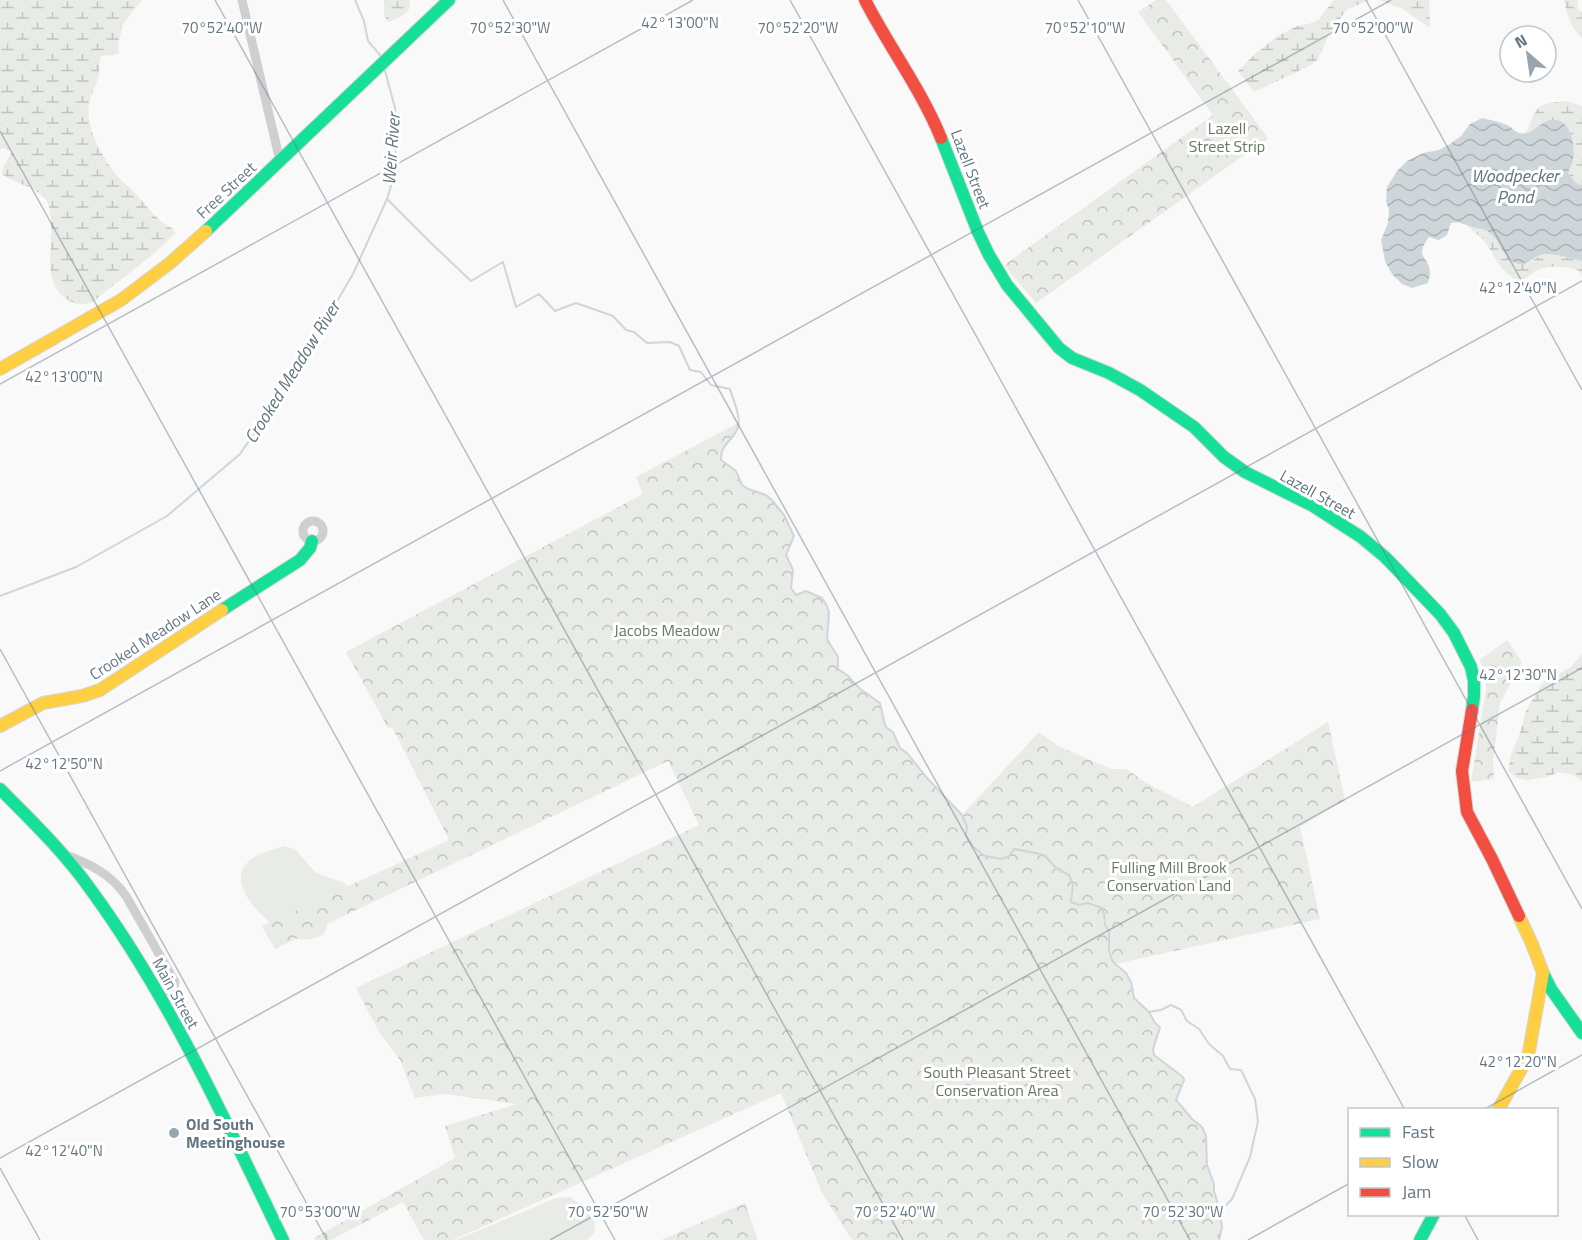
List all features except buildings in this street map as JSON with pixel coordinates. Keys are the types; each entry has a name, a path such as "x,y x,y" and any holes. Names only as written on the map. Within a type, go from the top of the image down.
{"street":[{"path":"242,0 280,161"},
{"name":"Free Street","path":"0,369 101,312 170,263 448,0"},
{"name":"Lazell Street","path":"865,0 933,118 987,253 1007,285 1054,343 1072,358 1109,373 1183,419 1224,457 1245,472 1313,506 1369,543 1426,599 1454,633 1471,667 1474,681 1474,696 1462,771 1467,812 1492,859 1532,944 1543,973 1582,1033"},
{"name":"Crooked Meadow Lane","path":"0,726 37,706 59,699 91,695 100,690 300,560 310,548 312,541"},
{"name":"Main Street","path":"0,789 63,854 108,912 134,952 195,1062 283,1240"},
{"path":"63,854 88,863 104,873 119,886 126,896 175,982 174,988 164,1003"},
{"path":"1499,1108 1528,1057 1543,973"},
{"path":"1420,1240 1433,1216"}],"green space":[{"path":"0,0 142,0 123,24 118,54 101,56 99,75 90,98 90,123 97,143 113,170 175,233 144,262 89,303 78,304 67,299 52,279 51,215 46,200 37,191 2,174 3,167 11,154 9,150 0,149"},
{"path":"384,0 410,0 409,9 389,22 384,15"},
{"name":"Lazell Street Strip","path":"1156,0 1166,0 1268,138 1036,303 1004,265 1213,115 1138,12"},
{"path":"1334,0 1370,0 1347,9 1329,34 1318,59 1311,65 1254,92 1238,71 1278,36 1297,26 1319,19"},
{"path":"1379,0 1429,0 1430,28 1403,9"},
{"path":"1564,0 1577,0 1578,10 1582,12 1582,38 1570,21"},
{"path":"1566,101 1582,106 1582,186 1575,182 1568,173 1569,166 1526,133 1539,108 1543,105"},
{"path":"1467,226 1481,228 1490,233 1515,263 1532,261 1542,254 1554,254 1582,261 1582,277 1578,270 1550,267 1540,269 1519,283 1502,269 1484,240"},
{"path":"738,423 735,433 723,449 721,460 736,471 742,485 766,495 784,515 794,536 786,555 793,569 792,588 797,595 806,591 822,598 827,606 829,613 827,639 838,657 838,669 880,703 885,725 893,732 900,748 962,815 1039,732 1058,746 1111,769 1127,769 1144,782 1193,807 1328,722 1345,800 1300,827 1320,919 1115,964 1126,973 1135,998 1160,1026 1154,1055 1184,1078 1176,1101 1202,1127 1206,1136 1207,1165 1214,1184 1222,1227 1219,1240 852,1240 822,1193 781,1093 453,1240 424,1240 403,1202 331,1240 315,1240 314,1238 455,1158 445,1126 517,1104 445,1094 415,1098 400,1060 379,1032 356,988 699,825 668,761 275,949 262,926 449,840 392,727 388,728 346,652 643,494 636,477"},
{"path":"1507,640 1522,662 1500,703 1493,763 1494,779 1471,782 1486,690 1485,674 1480,660"},
{"path":"1582,654 1582,781 1573,775 1559,772 1527,780 1516,778 1508,771 1511,754 1526,711 1544,681 1571,667"},
{"path":"284,846 295,849 316,873 342,882 349,887 319,937 299,939 283,933 256,909 243,889 242,871 249,861 260,854"},
{"path":"571,1197 582,1206 595,1223 594,1233 587,1240 456,1240 556,1198"},
{"path":"745,1203 758,1240 661,1240"}],"water":[{"name":"Woodpecker Pond","path":"1482,118 1509,126 1521,133 1529,132 1551,120 1558,120 1567,127 1574,147 1573,160 1568,173 1575,182 1582,186 1582,261 1545,254 1527,263 1515,263 1487,231 1454,222 1451,223 1447,235 1439,240 1429,237 1424,244 1422,253 1430,273 1428,283 1412,288 1402,284 1392,274 1385,261 1381,240 1388,223 1387,187 1397,171 1407,161 1450,144 1461,136 1470,124"}],"waterway":[{"name":"Weir River","path":"355,0 364,21 368,41 382,59"},
{"name":"Crooked Meadow River","path":"0,596 76,567 167,516 240,454 290,381 353,274 387,199 394,176 397,132 395,108 384,67"},
{"path":"387,199 471,281 503,262 516,307 539,294 555,311 576,303 613,316 626,330 634,332 647,343 670,342 679,346 690,370 701,372 711,385 730,389 739,423 734,435 723,449 721,460 736,471 742,485 766,495 784,515 794,536 786,555 793,570 791,588 796,595 806,591 822,598 827,606 829,613 827,639 838,657 838,669 880,703 885,725 893,732 900,748 962,815 967,826 966,835 972,846 985,856 1001,859 1009,856 1014,849 1040,854 1056,868 1069,875 1073,885 1071,902 1079,905 1088,903 1102,908 1105,925 1109,931 1109,950 1112,960 1126,973 1131,982 1134,998 1149,1012 1160,1027 1153,1049 1154,1055 1183,1077 1184,1080 1176,1100 1202,1127 1206,1136 1207,1165 1214,1184 1222,1227 1219,1240"},
{"path":"1149,1012 1171,1005 1181,1010 1187,1021 1199,1029 1209,1044 1223,1056 1230,1069 1241,1070 1255,1099 1258,1121 1250,1157 1232,1199 1219,1212"}],"traffic: fast":[{"path":"206,231 449,0"},
{"path":"941,138 989,255 1007,285 1059,348 1072,358 1109,373 1140,390 1194,427 1224,457 1245,472 1313,506 1361,537 1385,557 1440,614 1454,633 1471,667 1474,681 1472,710"},
{"path":"222,610 300,560 310,548 312,541"},
{"path":"0,789 81,876 120,931 195,1061 283,1240"},
{"path":"1543,973 1551,989 1582,1033"},
{"path":"1420,1240 1433,1216"}],"traffic: slow":[{"path":"0,369 121,300 170,263 206,231"},
{"path":"0,726 43,703 82,696 100,690 222,610"},
{"path":"1499,1108 1528,1057 1543,973 1519,916"}],"traffic: jam":[{"path":"865,0 924,102 941,138"},
{"path":"1472,710 1462,771 1467,812 1519,916"}],"place":[{"name":"Old South Meetinghouse","path":"174,1133"}],"park label":[{"name":"Jacobs Meadow","path":"667,630"},
{"name":"Fulling Mill Brook Conservation Land","path":"1169,876"},
{"name":"South Pleasant Street Conservation Area","path":"997,1081"}]}
